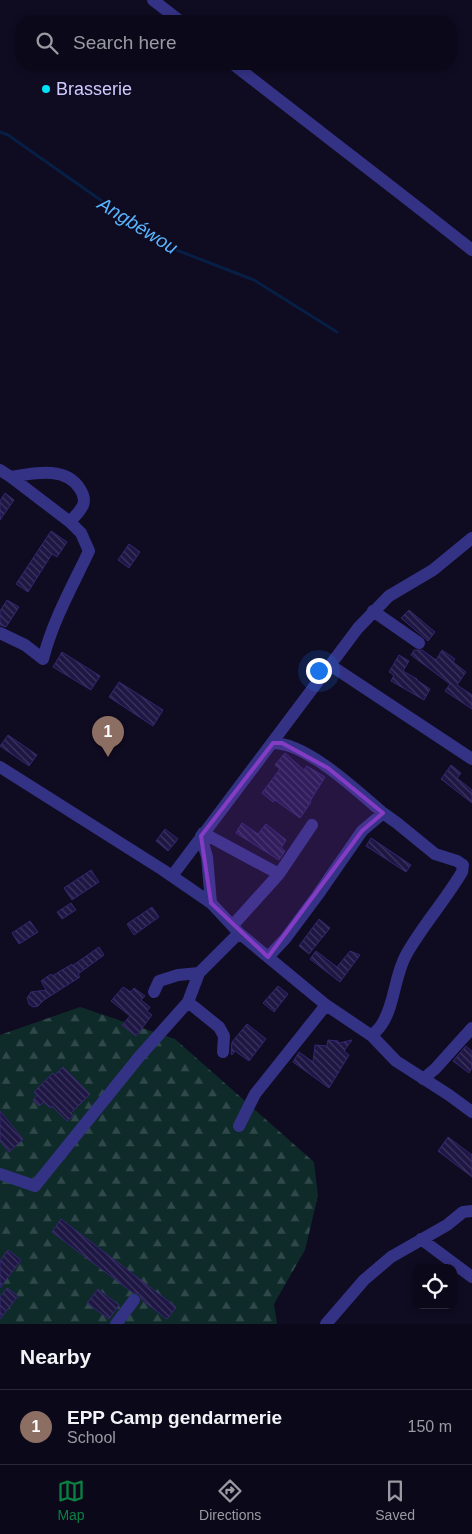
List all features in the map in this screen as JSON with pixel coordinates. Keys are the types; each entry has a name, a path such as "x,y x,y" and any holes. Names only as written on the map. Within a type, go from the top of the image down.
{"street":[{"path":"153,0 172,15"},
{"path":"240,70 472,250"},
{"path":"0,633 25,645 42,659 61,608 89,551 81,534 70,522 3,472"},
{"path":"3,472 57,473 75,480 84,496 83,506 70,522"},
{"path":"172,876 351,637 373,612 389,596 433,570 472,538"},
{"path":"373,612 419,643"},
{"path":"330,665 472,759"},
{"path":"273,743 282,743 294,747 328,768 348,782 383,813 435,854 457,861 463,865 459,877 429,917 406,955 399,969 392,998 382,1024 372,1036"},
{"path":"0,767 172,876 211,903 236,929 326,1005 372,1036 396,1061 472,1112"},
{"path":"268,957 285,939 362,831 383,813"},
{"path":"0,1174 35,1186 139,1056 188,1002 199,973 279,874 312,825"},
{"path":"202,834 279,874"},
{"path":"202,834 207,857 211,903"},
{"path":"154,992 159,981 178,975 199,973"},
{"path":"188,1002 219,1027 224,1036 223,1052"},
{"path":"239,1126 255,1094 326,1005"},
{"path":"423,1079 435,1070 470,1033"},
{"path":"326,1324 353,1292 391,1257 447,1226 469,1209"},
{"path":"421,1239 472,1278"},
{"path":"116,1324 134,1300"}],"highlighted area":[{"path":"273,743 282,743 328,768 383,813 362,831 268,957 211,903 201,836"}],"green space":[{"path":"80,1007 175,1039 314,1162 318,1196 305,1250 274,1304 277,1324 0,1324 0,1035"}],"building":[{"path":"5,493 14,500 0,520 0,501"},
{"path":"51,531 67,542 57,557 52,554 28,592 16,584"},
{"path":"129,544 140,552 129,568 118,560"},
{"path":"7,600 19,607 6,627 0,625 0,611"},
{"path":"409,610 435,632 428,641 401,618"},
{"path":"414,650 422,650 436,660 442,650 455,659 453,662 466,672 457,685 472,695 472,709 445,691 450,684 411,655"},
{"path":"62,652 100,676 91,690 53,667"},
{"path":"399,655 409,661 403,671 430,689 424,700 391,681 394,675 389,672"},
{"path":"119,682 163,710 153,726 109,697"},
{"path":"8,735 37,755 29,766 0,746"},
{"path":"285,753 304,770 307,766 325,777 300,818 262,793 280,769 275,765"},
{"path":"451,765 461,773 457,778 472,790 472,803 441,779"},
{"path":"242,823 258,834 266,824 286,840 281,848 285,851 279,860 236,833"},
{"path":"165,829 178,839 168,851 156,841"},
{"path":"371,838 411,865 406,872 366,846"},
{"path":"91,870 99,882 72,900 64,888"},
{"path":"71,903 76,910 62,919 57,912"},
{"path":"152,907 159,917 134,935 127,924"},
{"path":"319,919 330,928 309,954 299,946"},
{"path":"30,921 38,932 19,944 12,933"},
{"path":"99,947 104,955 78,974 80,977 44,1000 38,1006 33,1007 29,1004 27,998 31,992 46,990 41,981 72,964 72,966"},
{"path":"316,951 337,967 350,951 360,955 340,982 310,959"},
{"path":"278,986 288,994 274,1012 263,1003"},
{"path":"123,987 131,992 134,988 145,996 141,1000 150,1007 147,1011 152,1015 136,1036 122,1025 130,1016 111,1001"},
{"path":"247,1024 266,1039 249,1061 235,1051 231,1054 232,1042"},
{"path":"328,1040 338,1041 339,1043 352,1040 344,1051 349,1055 329,1088 293,1062 299,1052 313,1062 315,1045 327,1046"},
{"path":"466,1046 472,1051 472,1068 469,1073 453,1061"},
{"path":"63,1067 90,1094 71,1113 73,1116 67,1121 52,1106 50,1108 44,1102 39,1106 33,1100 37,1095 34,1092 53,1073 55,1075"},
{"path":"0,1111 23,1139 9,1152 0,1141"},
{"path":"448,1137 472,1155 472,1177 438,1151"},
{"path":"61,1219 176,1307 167,1319 142,1300 139,1294 132,1292 52,1232"},
{"path":"8,1250 21,1260 0,1288 0,1261"},
{"path":"7,1288 18,1296 0,1319 0,1297"},
{"path":"98,1289 119,1305 109,1319 87,1303"}],"waterway":[{"name":"Angbéwou","path":"0,132 8,135 166,246 254,280 337,332"}],"place":[{"name":"Brasserie","path":"46,89"},
{"name":"EPP Camp gendarmerie","path":"108,757"}]}
